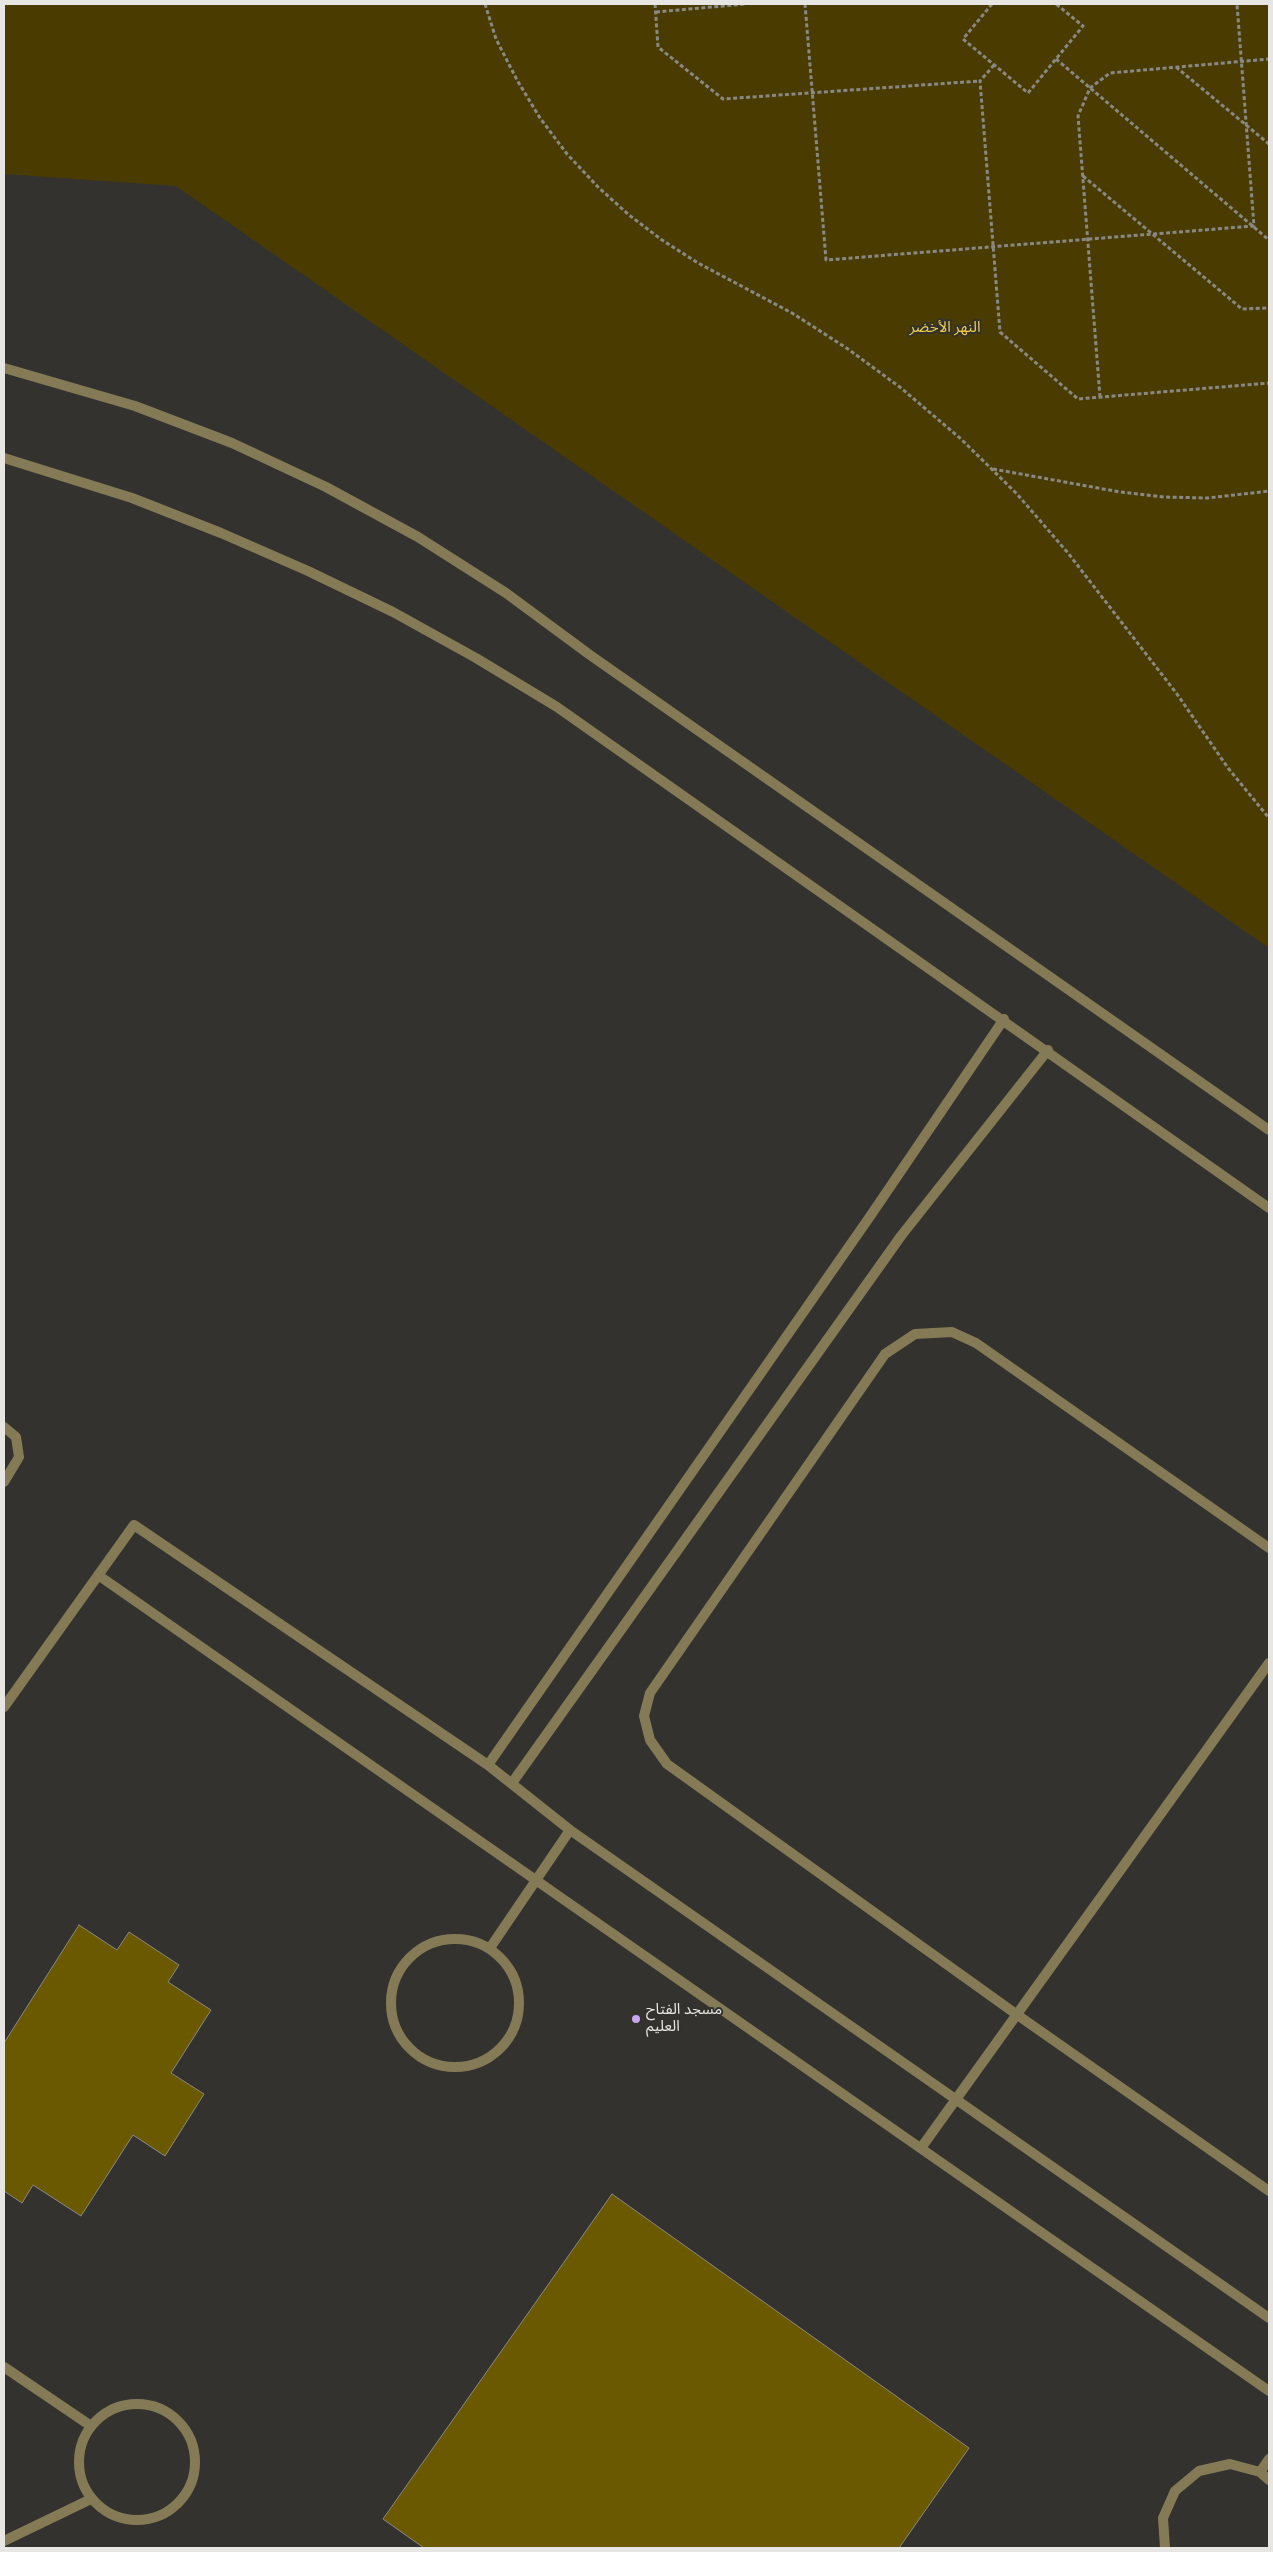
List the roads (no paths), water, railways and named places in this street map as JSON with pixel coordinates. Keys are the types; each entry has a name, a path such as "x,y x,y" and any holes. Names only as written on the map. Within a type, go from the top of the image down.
{"street":[{"path":"4,368 135,406 232,444 326,487 418,537 506,593 590,655 1269,1130"},
{"path":"4,458 132,498 221,532 350,591 476,658 557,707 1004,1019 1269,1208"},
{"path":"488,1765 871,1215 1004,1019"},
{"path":"512,1783 901,1236 1048,1050"},
{"path":"1269,1548 976,1343 952,1332 915,1334 885,1354 650,1693 644,1716 650,1740 667,1764 1016,2014 1269,2191"},
{"path":"4,1427 16,1437 20,1457 4,1482"},
{"path":"4,1707 134,1525 488,1765 570,1830 1269,2318"},
{"path":"98,1575 1269,2391"},
{"path":"921,2148 1269,1663"},
{"path":"490,1948 570,1830"},
{"path":"461,1938 490,1948 512,1971 520,2001 512,2034 489,2059 456,2068 423,2060 403,2042 391,2015 392,1986 405,1961 429,1942 461,1938"},
{"path":"4,2367 91,2426"},
{"path":"140,2403 168,2412 188,2432 196,2458 190,2489 170,2512 141,2521 111,2515 91,2499 80,2475 80,2450 91,2426 112,2408 140,2403"},
{"path":"1260,2472 1269,2460"},
{"path":"1165,2548 1163,2518 1175,2491 1199,2471 1230,2464 1260,2472 1269,2480"},
{"path":"4,2541 91,2499"}],"place":[{"name":"مسجد الفتاح العليم","path":"636,2019"}],"park label":[{"name":"النهر الأخضر","path":"945,328"}]}
